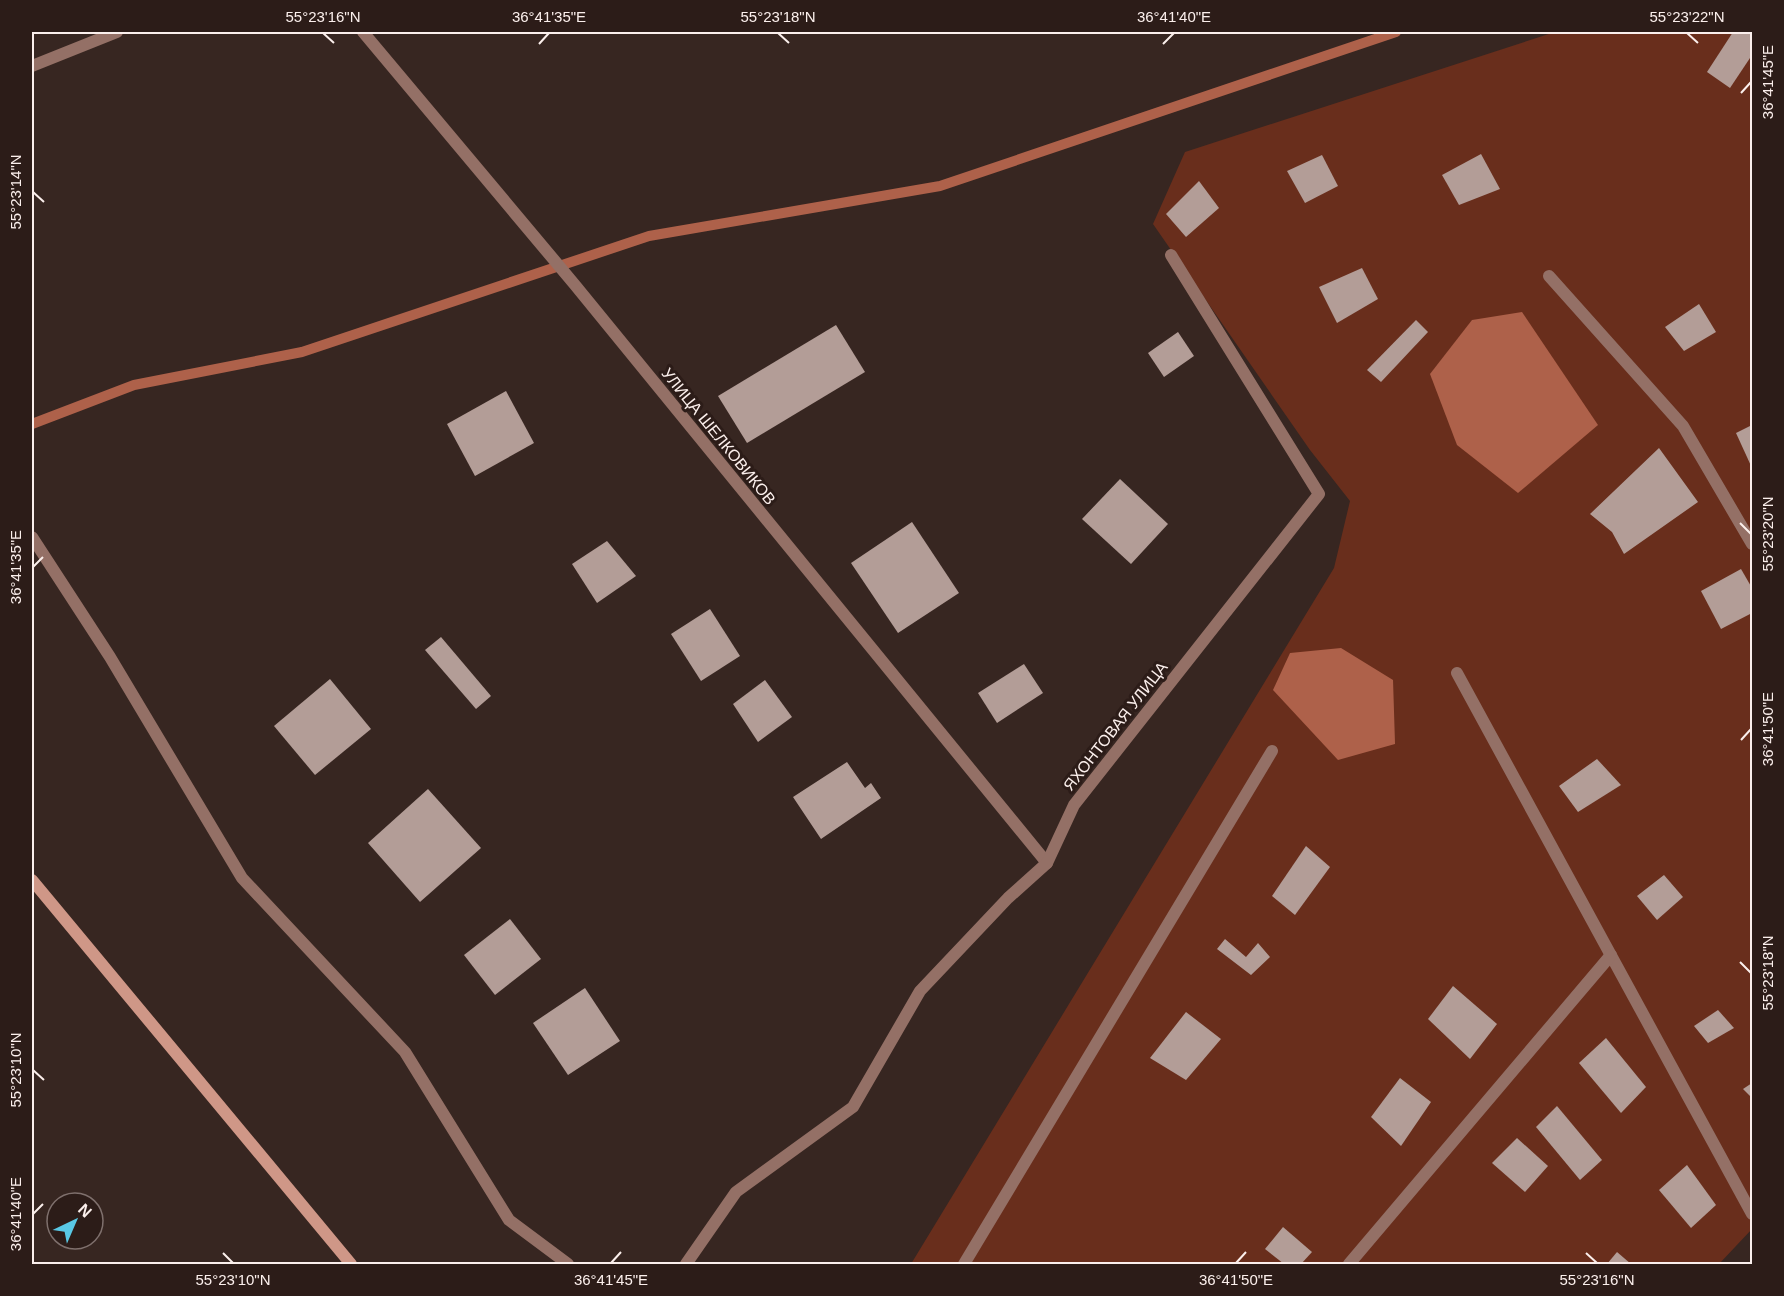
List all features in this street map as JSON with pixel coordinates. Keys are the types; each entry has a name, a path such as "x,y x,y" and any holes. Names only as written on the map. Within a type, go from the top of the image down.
{"street":[{"path":"32,66 117,32"},
{"name":"УЛИЦА ШЕЛКОВИКОВ","path":"363,32 575,285 1047,863"},
{"name":"ЯХОНТОВАЯ УЛИЦА","path":"686,1264 736,1192 853,1107 920,991 1008,898 1047,863 1074,806 1319,494 1171,255"},
{"path":"1549,276 1683,426 1752,544"},
{"path":"32,537 110,657 242,878 405,1052 509,1220 568,1264"},
{"path":"1457,673 1752,1214"},
{"path":"964,1264 1272,751"},
{"path":"32,880 351,1264"},
{"path":"1349,1264 1611,955"}],"shaded area":[{"path":"1555,32 1752,32 1752,1229 1719,1264 911,1264 1334,568 1350,501 1310,450 1153,224 1185,152"},
{"path":"1522,312 1598,425 1518,493 1457,445 1430,374 1472,320"},
{"path":"1341,648 1393,680 1395,744 1338,760 1273,690 1290,653"}],"building":[{"path":"1733,32 1752,34 1752,55 1730,88 1707,72"},
{"path":"1481,154 1500,189 1459,205 1442,175"},
{"path":"1322,155 1338,186 1305,203 1287,171"},
{"path":"1199,181 1219,208 1186,237 1166,214"},
{"path":"1362,268 1378,299 1337,323 1319,287"},
{"path":"1699,304 1716,332 1684,351 1665,327"},
{"path":"1416,320 1428,332 1381,382 1367,370"},
{"path":"836,325 865,372 747,443 718,396"},
{"path":"1178,332 1194,356 1164,377 1148,353"},
{"path":"506,391 534,443 475,476 447,424"},
{"path":"1752,425 1752,468 1736,433"},
{"path":"1659,448 1698,502 1624,554 1612,532 1590,514"},
{"path":"1120,479 1168,524 1131,564 1082,519"},
{"path":"912,522 959,593 898,633 851,563"},
{"path":"607,541 636,576 597,603 572,564"},
{"path":"1741,569 1752,588 1752,613 1721,629 1701,591"},
{"path":"710,609 740,656 701,681 671,634"},
{"path":"441,637 491,696 476,709 425,650"},
{"path":"1024,664 1043,693 997,723 978,693"},
{"path":"330,679 371,729 315,775 274,726"},
{"path":"765,680 792,717 758,742 733,704"},
{"path":"1597,759 1621,785 1578,812 1559,786"},
{"path":"847,762 865,788 871,783 881,798 821,839 793,797"},
{"path":"428,789 481,848 420,902 368,843"},
{"path":"1306,846 1330,867 1295,915 1272,896"},
{"path":"1664,875 1683,897 1657,920 1637,896"},
{"path":"510,919 541,959 495,995 464,955"},
{"path":"1225,939 1246,957 1258,943 1270,957 1251,975 1217,949"},
{"path":"1453,986 1497,1024 1470,1059 1428,1019"},
{"path":"585,988 620,1041 568,1075 533,1023"},
{"path":"1718,1010 1734,1028 1708,1043 1694,1026"},
{"path":"1186,1012 1221,1039 1186,1080 1150,1058"},
{"path":"1606,1038 1646,1087 1621,1113 1579,1063"},
{"path":"1400,1078 1431,1102 1401,1146 1371,1117"},
{"path":"1752,1083 1752,1098 1743,1089"},
{"path":"1557,1106 1602,1160 1580,1180 1536,1127"},
{"path":"1517,1138 1548,1166 1525,1192 1492,1163"},
{"path":"1687,1165 1716,1205 1691,1228 1659,1190"},
{"path":"1283,1227 1312,1252 1301,1264 1284,1264 1265,1249"},
{"path":"1617,1252 1631,1264 1607,1264"}],"waterway":[{"path":"32,424 134,385 302,352 649,236 940,186 1396,32"}]}
